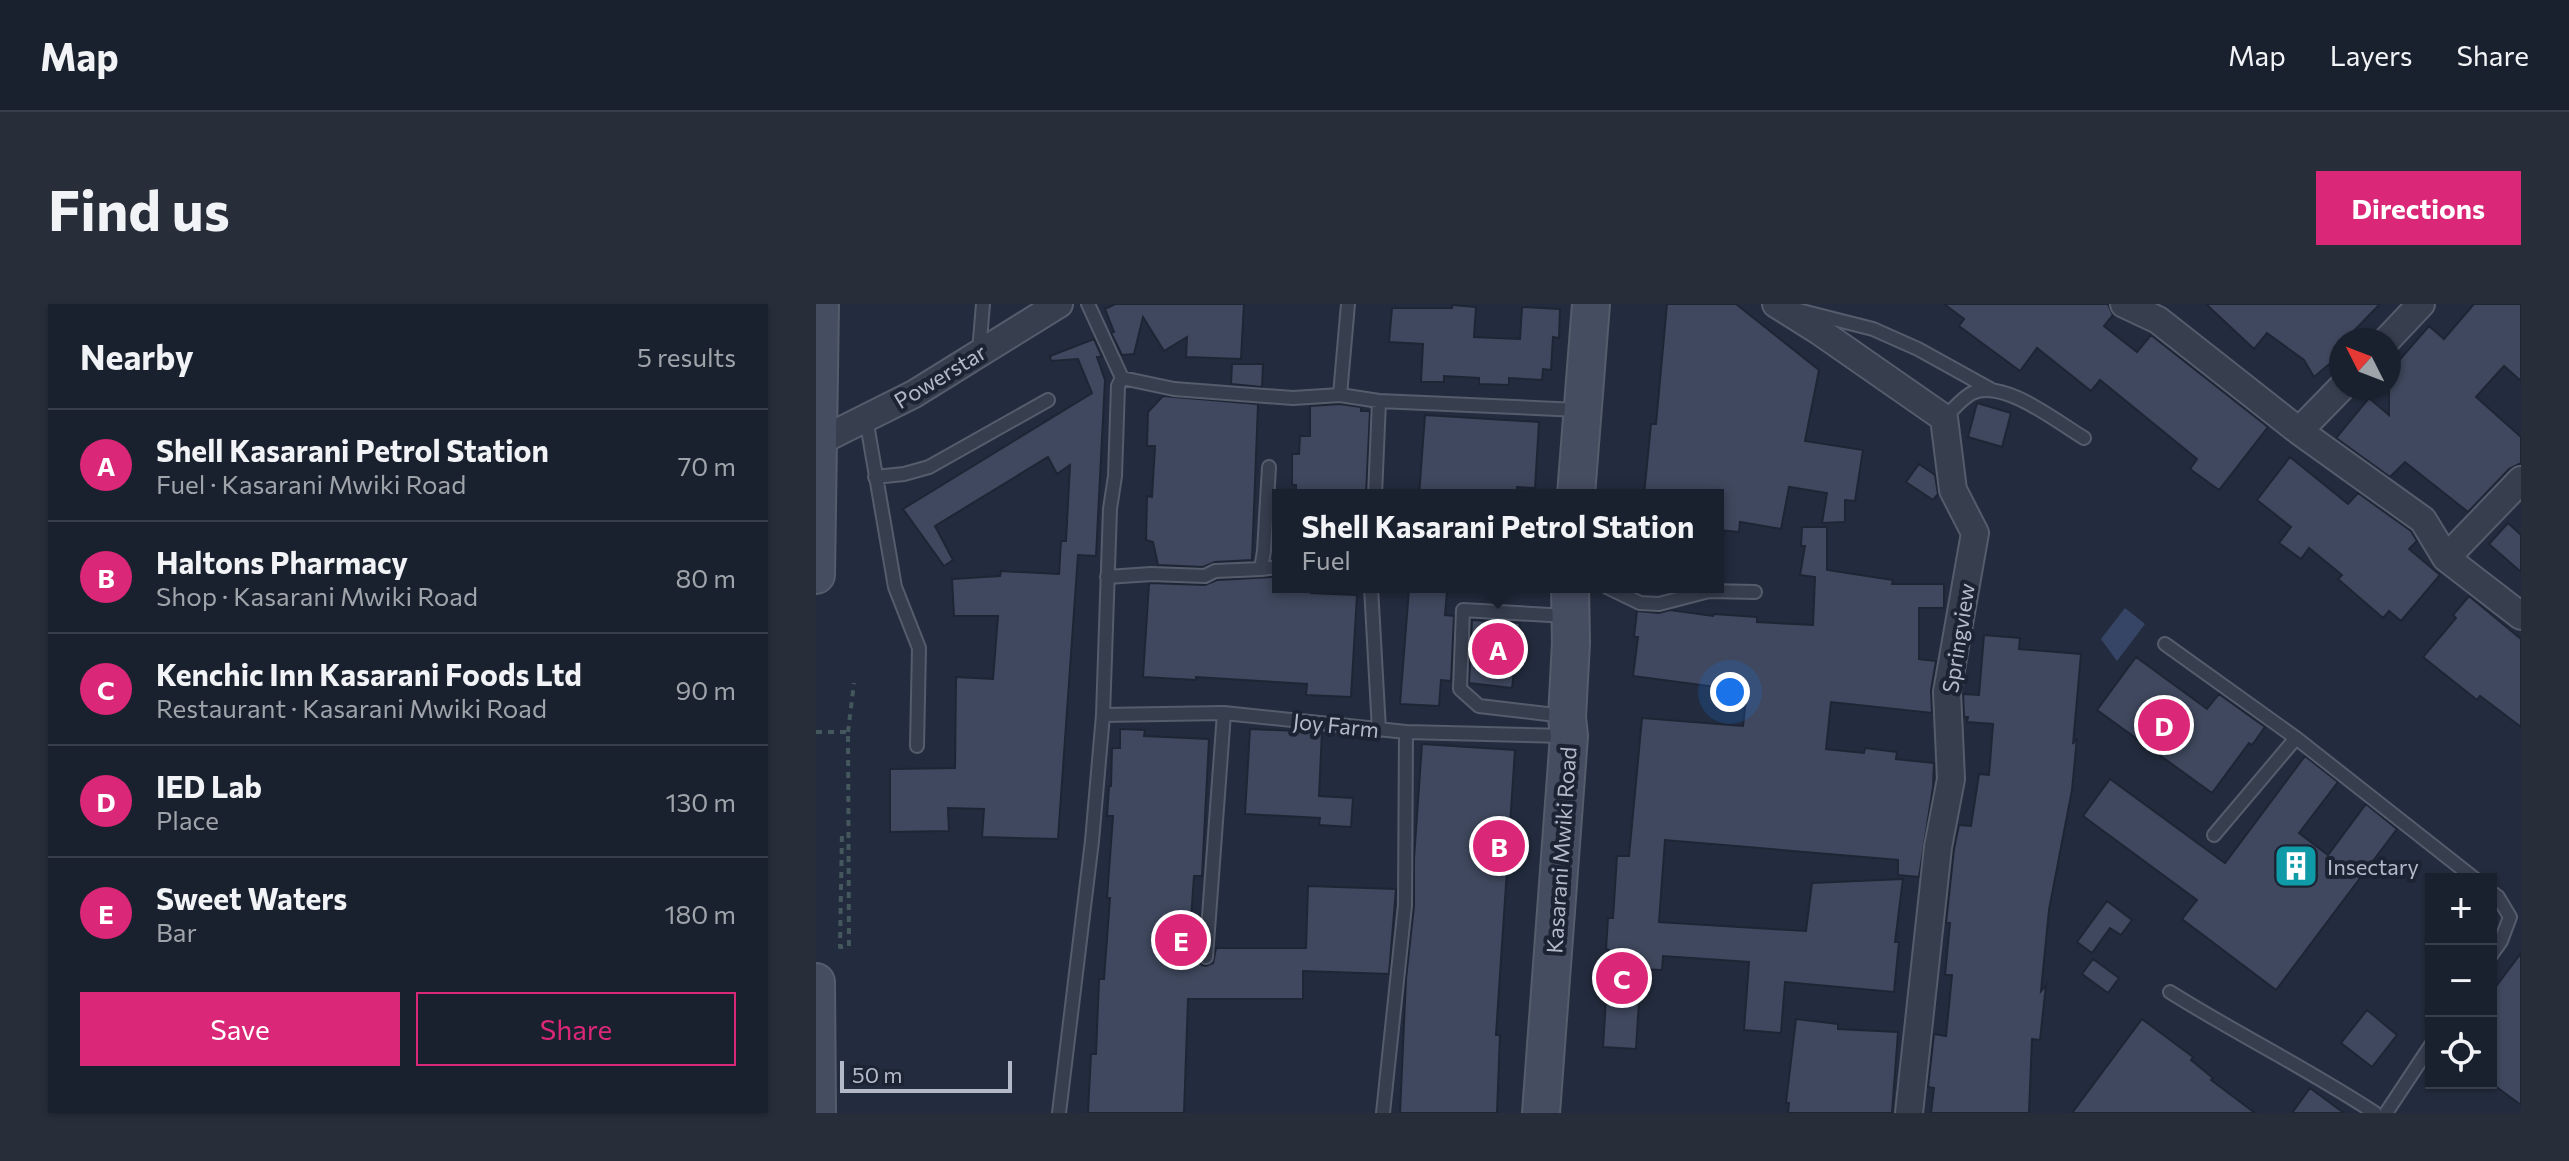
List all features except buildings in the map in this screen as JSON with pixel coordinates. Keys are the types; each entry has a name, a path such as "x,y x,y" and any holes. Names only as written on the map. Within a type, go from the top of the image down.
{"main road":[{"path":"816,575 820,304"},
{"path":"1576,489 1591,304"},
{"name":"Kasarani Mwiki Road","path":"1541,1113 1568,726 1570,602"},
{"path":"816,982 817,1113"}],"street":[{"name":"Powerstar","path":"818,442 914,394 1059,304"},
{"path":"2124,304 2164,312 2299,431 2423,520 2446,558 2521,616"},
{"path":"2398,328 2421,304"},
{"path":"1778,305 1944,418"},
{"path":"2299,431 2329,400"},
{"name":"Springview","path":"1909,1113 1938,847 1951,779 1947,692 1975,533 1953,490 1944,418"},
{"path":"2446,558 2521,480"}],"lane":[{"path":"979,352 983,304"},
{"path":"1088,304 1122,378"},
{"path":"1340,395 1348,304"},
{"path":"1778,305 1873,329 1918,349 1992,390 2009,394 2084,438"},
{"path":"1122,378 1174,389 1293,398 1340,395 1379,401 1582,410"},
{"path":"1059,1113 1092,841 1103,715 1110,509 1115,476 1118,386 1122,378"},
{"path":"1944,418 1972,393 1992,390"},
{"path":"875,477 929,467 1048,400"},
{"path":"1375,489 1379,401"},
{"path":"866,418 895,587 919,648 917,746"},
{"path":"1261,569 1269,467"},
{"path":"1107,577 1151,574 1205,576 1215,571 1272,568"},
{"path":"1724,591 1755,592"},
{"path":"1371,593 1379,730"},
{"path":"1619,593 1640,603 1659,604 1701,593"},
{"path":"1568,726 1479,706 1460,689 1463,610 1570,602"},
{"path":"2165,644 2296,738 2467,873"},
{"path":"1206,957 1224,713"},
{"name":"Joy Farm","path":"1103,715 1224,713 1406,732 1568,726"},
{"path":"1383,1113 1405,905 1406,732"},
{"path":"2214,835 2296,738"},
{"path":"2497,896 2516,921 2497,947"},
{"path":"2170,992 2248,1040 2281,1054 2324,1079 2375,1113"},
{"path":"2386,1113 2425,1054"}],"path":[{"path":"842,831 840,947 849,946 848,732 854,683"},
{"path":"816,732 848,732"}],"water":[{"path":"2125,608 2145,624 2117,661 2101,639"}],"place":[{"name":"Shell Kasarani Petrol Station","path":"1498,649"},
{"name":"IED Lab","path":"2164,725"},
{"name":"Haltons Pharmacy","path":"1499,846"},
{"name":"Insectary","path":"2296,866"},
{"name":"Sweet Waters","path":"1181,940"},
{"name":"Kenchic Inn Kasarani Foods Ltd","path":"1622,978"}]}
